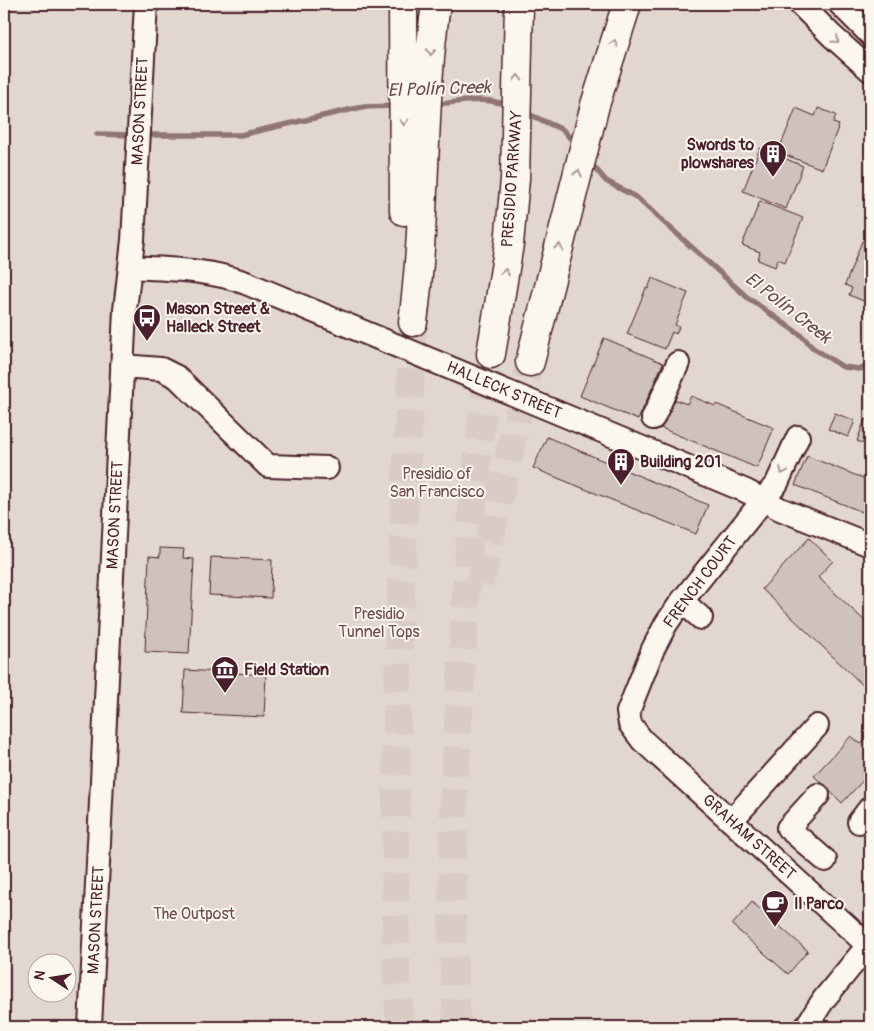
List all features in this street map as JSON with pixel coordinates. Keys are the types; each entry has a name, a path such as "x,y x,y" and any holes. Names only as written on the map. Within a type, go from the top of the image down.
{"highway":[{"path":"403,4 414,161 418,284 413,322"},
{"path":"414,161 430,58 436,4"},
{"name":"PRESIDIO PARKWAY","path":"491,354 509,244 517,144 519,4"},
{"path":"530,362 602,82 627,4"}],"street":[{"name":"MASON STREET","path":"90,1027 125,310 130,267 146,4"},
{"path":"800,4 870,70"},
{"path":"840,4 870,34"},
{"name":"HALLECK STREET","path":"130,267 198,271 246,283 746,491 763,501 870,545"},
{"path":"653,418 678,363"},
{"path":"122,366 161,369 177,377 268,466 327,468"},
{"name":"FRENCH COURT","path":"630,724 628,712 638,683 666,624 682,600 777,483 798,438"},
{"path":"682,600 702,618"},
{"name":"GRAHAM STREET","path":"630,724 642,740 870,945"},
{"path":"730,821 818,726"},
{"path":"802,885 822,864 788,828 818,794"},
{"path":"806,1027 824,998 870,945"}],"green space":[{"name":"Presidio of San Francisco","path":"4,4 870,4 870,1027 4,1027"}],"building":[{"path":"796,108 815,116 818,108 836,115 833,123 839,125 822,169 778,152"},
{"name":"Swords to plowshares","path":"760,148 803,166 786,209 743,191"},
{"path":"760,201 803,218 785,262 778,259 775,267 758,260 760,252 742,245"},
{"path":"862,241 870,245 870,295 866,302 849,295 852,288 845,285"},
{"path":"652,278 688,293 675,325 679,327 676,334 672,332 665,349 627,334"},
{"path":"604,338 663,363 638,420 580,396"},
{"path":"691,396 715,406 716,404 774,428 757,468 661,428 673,399 687,404"},
{"path":"835,413 855,421 848,437 828,429"},
{"path":"865,419 870,421 870,446 857,441"},
{"name":"Building 201","path":"547,437 708,505 696,534 533,468"},
{"path":"807,456 870,481 870,515 795,485"},
{"path":"809,538 833,561 818,577 870,626 870,692 762,589"},
{"path":"160,548 184,549 183,558 194,559 189,654 145,652 149,556 160,557"},
{"path":"211,557 272,560 271,598 209,595"},
{"name":"Field Station","path":"185,670 266,675 264,717 183,713"},
{"path":"870,734 870,773 842,803 814,776 851,736 861,744"},
{"path":"752,902 808,951 788,974 732,925"}],"waterway":[{"name":"El Polín Creek","path":"434,104 481,100 508,106"},
{"name":"El Polín Creek","path":"142,135 240,135 362,107 397,106"},
{"name":"El Polín Creek","path":"524,112 563,130 576,145"},
{"name":"El Polín Creek","path":"97,134 133,135"},
{"name":"El Polín Creek","path":"590,162 606,181 636,197 748,298 802,336 813,348 843,367 859,369 870,366"}],"tunnel":[{"path":"401,1027 398,1001 395,898 396,758 413,322"},
{"path":"457,1027 452,933 454,791 470,532 491,354"},
{"path":"480,584 530,362"}],"place":[{"name":"Swords to plowshares","path":"773,178"},
{"name":"Mason Street & Halleck Street","path":"147,342"},
{"name":"Building 201","path":"621,486"},
{"name":"Field Station","path":"225,694"},
{"name":"Il Parco","path":"775,928"}],"park label":[{"name":"Presidio Tunnel Tops","path":"379,623"},
{"name":"The Outpost","path":"194,914"}]}
